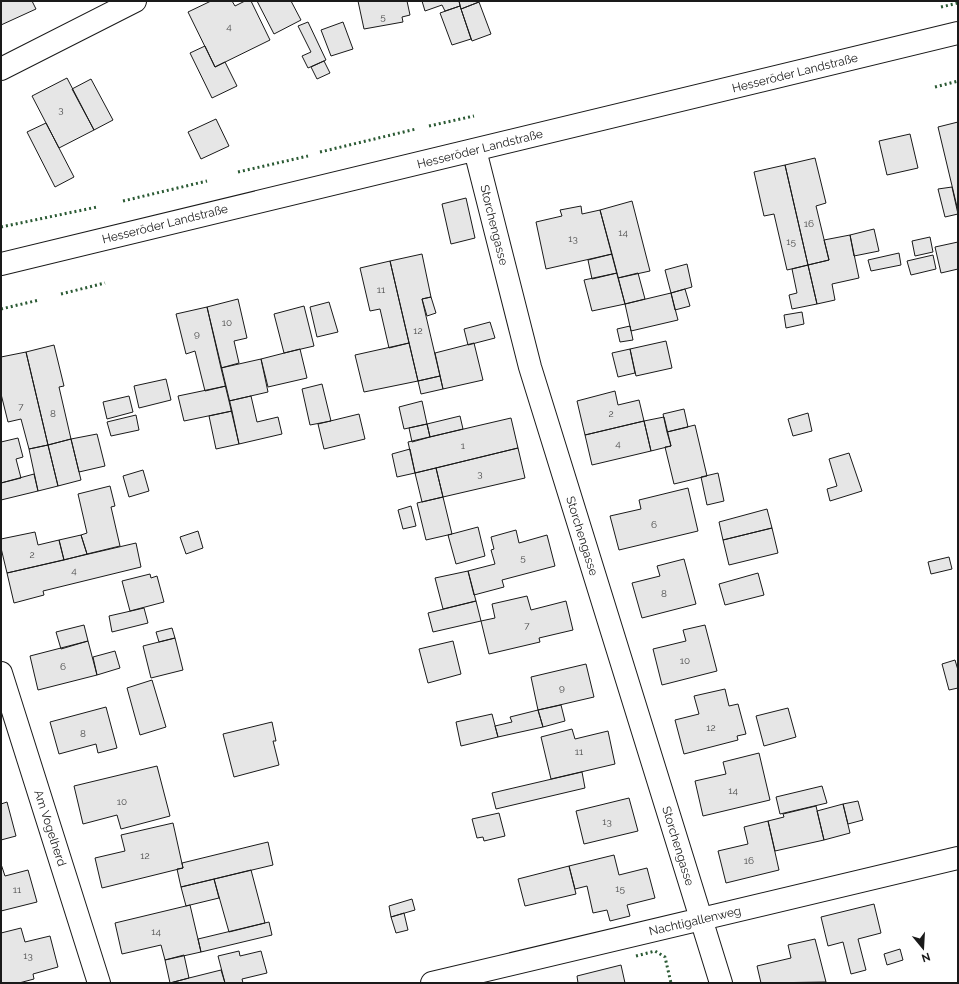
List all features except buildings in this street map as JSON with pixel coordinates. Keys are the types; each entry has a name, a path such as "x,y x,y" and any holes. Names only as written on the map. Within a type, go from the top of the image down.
{"street":[{"path":"1,69 135,1"},
{"name":"Hesseröder Landstraße","path":"1,264 958,33"},
{"name":"Storchengasse","path":"475,150 530,367 721,983"},
{"name":"Am Vogelherd","path":"1,673 99,983"},
{"name":"Nachtigallenweg","path":"432,983 958,858"}],"hedge":[{"path":"941,7 958,3"},
{"path":"935,87 958,81"},
{"path":"429,126 474,116"},
{"path":"320,152 416,129"},
{"path":"238,172 308,156"},
{"path":"123,201 207,181"},
{"path":"1,227 97,207"},
{"path":"61,294 105,283"},
{"path":"1,309 39,300"},
{"path":"636,956 655,951 665,957 671,983"}]}
